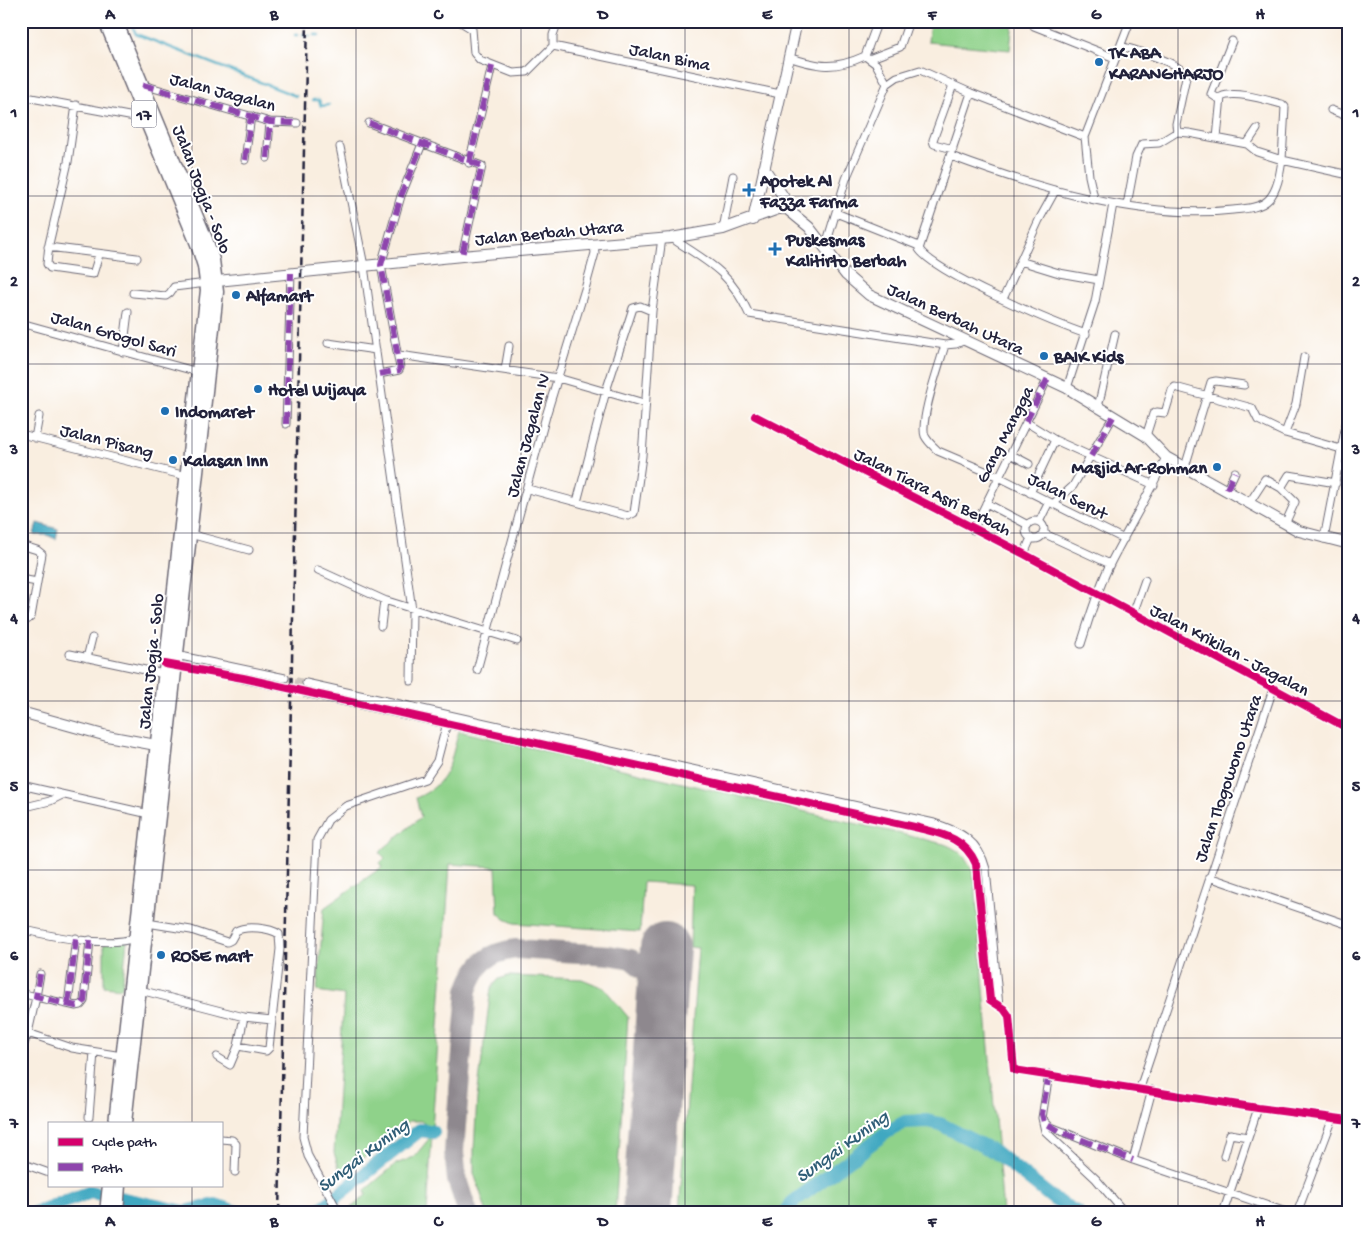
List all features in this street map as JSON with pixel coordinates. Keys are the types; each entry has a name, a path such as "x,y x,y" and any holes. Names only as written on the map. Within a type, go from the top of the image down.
{"highway":[{"name":"Jalan Jogja - Solo","path":"105,21 212,282 198,372 186,476 148,923 125,1122"},
{"name":"Jalan Jogja - Solo","path":"115,1122 156,745 190,534 216,303 206,239 116,21"},
{"path":"106,1213 109,1186"},
{"path":"117,1213 119,1186"}],"main road":[{"path":"753,220 797,21"},
{"path":"764,168 787,202 787,209"},
{"name":"Jalan Berbah Utara","path":"212,282 462,256 674,237 723,229 753,220 778,209 787,209 809,227 854,284 869,295 1067,388 1146,436 1166,457 1227,489 1285,524 1299,531 1324,539 1349,544"},
{"path":"21,712 104,735 156,745"}],"street":[{"path":"459,21 472,29 474,53 480,60 513,73 527,72 553,46 553,35 558,21"},
{"path":"867,58 878,21"},
{"path":"1094,198 1089,176 1085,137 1130,21"},
{"path":"788,57 828,67 867,58 900,47 908,24"},
{"path":"1034,26 1115,58"},
{"path":"953,84 933,140 934,144 1011,178 1055,191 1094,198 1113,204 1182,212 1220,211 1259,205 1268,200 1275,189 1282,160 1284,105 1233,94 1217,98 1212,94 1232,41"},
{"name":"Jalan Bima","path":"553,46 780,94"},
{"path":"1121,46 1177,66 1185,72 1186,77 1176,124 1177,132"},
{"path":"867,58 876,64 887,84"},
{"path":"469,163 492,66"},
{"path":"825,248 846,179 887,84 897,77 920,70 971,93 1085,137"},
{"name":"Jalan Jagalan","path":"142,85 270,122 296,123"},
{"path":"971,93 919,246 922,253 931,262 1003,299 1059,325 1086,334"},
{"path":"23,97 146,119"},
{"path":"1217,138 1221,97"},
{"path":"76,105 68,162 48,247 47,264 50,268 93,274 99,255"},
{"path":"1331,110 1349,118"},
{"path":"245,160 251,116"},
{"path":"267,158 270,122"},
{"path":"369,123 480,166 482,170 462,256"},
{"path":"1247,144 1257,130"},
{"path":"1127,205 1140,146 1164,141 1177,132 1247,144 1256,152 1282,160 1349,175"},
{"path":"379,374 399,370 400,355 381,265 401,196 422,144"},
{"path":"340,147 364,266 412,610 410,681"},
{"path":"723,229 733,176"},
{"path":"1003,299 1055,191"},
{"path":"1067,388 1086,334 1099,280 1113,204"},
{"path":"836,213 919,246"},
{"path":"674,237 676,241 716,266 731,281 750,314 945,345 956,344 965,340"},
{"path":"528,489 628,516 634,513 642,456 644,402 652,311 662,238"},
{"name":"Jalan Jagalan IV","path":"477,670 592,262 594,245"},
{"path":"48,247 99,255 137,258"},
{"path":"1020,261 1059,273 1099,280"},
{"path":"286,424 291,273"},
{"path":"133,293 166,296 174,287 212,282"},
{"path":"577,502 606,391 633,308 640,306 652,311"},
{"path":"124,352 128,312"},
{"name":"Jalan Grogol Sari","path":"21,323 198,372"},
{"path":"1098,406 1115,334"},
{"path":"328,343 376,350"},
{"name":"Jalan Serut","path":"945,345 924,420 926,437 938,451 1000,477 1124,538"},
{"path":"505,370 509,346"},
{"path":"400,355 558,378 644,402"},
{"path":"1285,433 1296,404 1304,357"},
{"path":"1324,539 1338,466 1345,449 1348,409 1346,366"},
{"name":"Gang Mangga","path":"973,530 1048,378"},
{"path":"1185,467 1213,381 1244,385"},
{"path":"1146,436 1153,414 1166,412 1173,388 1208,395 1252,408 1258,420 1285,433 1345,449"},
{"path":"35,438 39,416"},
{"name":"Jalan Tiara Asri Berbah","path":"756,416 973,530 1024,554 1096,595"},
{"path":"1039,522 1051,503 1072,486 1113,417"},
{"path":"1026,422 1055,440 1154,485"},
{"name":"Jalan Pisang","path":"21,434 186,476"},
{"path":"1030,493 1055,440"},
{"path":"1010,454 1030,464"},
{"path":"1080,644 1096,595 1110,564 1154,485 1166,457"},
{"path":"1338,466 1349,468"},
{"path":"1227,489 1235,472"},
{"path":"1281,488 1289,475 1336,484"},
{"path":"1250,502 1264,479 1281,488 1295,502 1285,524"},
{"path":"986,503 1028,525"},
{"path":"1031,538 1027,532 1028,525 1033,521 1039,522 1043,527 1043,533"},
{"path":"1043,533 1110,564"},
{"path":"1031,538 1037,538 1043,533"},
{"path":"190,534 249,550"},
{"path":"1024,554 1031,538"},
{"path":"21,545 37,550 42,554 31,616 27,620 21,619"},
{"path":"318,570 384,600 412,610 517,641"},
{"path":"21,579 37,582"},
{"path":"1133,614 1145,580"},
{"name":"Jalan Krikilan - Jagalan","path":"1096,595 1349,729"},
{"path":"381,626 384,600"},
{"path":"87,658 92,638"},
{"path":"70,654 87,658 169,662 285,678"},
{"path":"169,662 285,688"},
{"path":"306,683 934,823 965,836 979,850 986,869 999,1006"},
{"name":"Jalan Tlogowono Utara","path":"1140,1088 1272,689"},
{"path":"305,693 919,828 954,838 962,843 973,856 978,873 990,1000 1009,1016 1013,1069 1016,1071 1049,1074 1258,1108 1349,1120"},
{"path":"339,1213 308,1156 303,1137 316,840 328,820 346,806 425,779 437,762 449,714"},
{"path":"619,762 625,754"},
{"path":"21,785 149,814"},
{"path":"21,808 50,801 58,794"},
{"path":"1209,877 1349,925"},
{"path":"148,923 191,930 227,942 231,940 236,931 242,928 271,930 279,934 280,949 269,1048 266,1051 238,1046"},
{"path":"21,928 41,934 90,940 124,942 135,938"},
{"path":"68,1004 76,938"},
{"path":"21,993 79,1006 84,1000 90,940"},
{"path":"21,1052 28,1033 40,974"},
{"path":"140,990 244,1017 272,1020"},
{"path":"218,1056 230,1065 238,1046 244,1017"},
{"path":"28,1033 94,1052 122,1056"},
{"path":"89,1117 94,1052"},
{"path":"1049,1074 1042,1118 1045,1131 1096,1179 1125,1213"},
{"path":"1133,1160 1152,1090"},
{"path":"1223,1213 1258,1108"},
{"path":"1042,1118 1050,1127 1133,1160 1289,1213"},
{"path":"1297,1213 1333,1118"},
{"path":"1224,1156 1230,1134 1248,1137"},
{"path":"222,1139 232,1140 236,1144 235,1172"},
{"path":"21,1163 29,1164 48,1173"}],"green space":[{"path":"930,21 1013,21 1010,50 928,42"},
{"path":"459,731 944,844 961,854 971,869 975,882 1003,1213 679,1213 698,948 690,947 692,885 643,882 640,932 514,923 498,913 496,867 450,864 432,1130 421,1121 409,1121 342,1176 334,1153 344,995 317,991 324,908 382,867 380,863 385,858 380,853 383,849 421,817 416,798 436,786 442,779 450,763"},
{"path":"104,940 127,941 122,988 104,986"},
{"path":"508,976 582,979 604,988 628,1017 615,1213 487,1213 474,1173 477,1098 491,988 499,979"},
{"path":"432,1135 427,1213 350,1209 366,1195 365,1190 396,1164 414,1157"}],"water":[{"path":"37,523 58,529 56,539 47,535 34,535"}],"waterway":[{"path":"130,21 136,34 296,96"},
{"path":"313,100 319,100 321,106 329,105"},
{"name":"Sungai Kuning","path":"784,1213 793,1202 887,1132 905,1122 927,1121 940,1124 995,1152 1055,1200 1078,1213"},
{"name":"Sungai Kuning","path":"316,1213 420,1130 433,1132"},
{"name":"Sungai Kuning","path":"34,1213 91,1192 185,1212 215,1205 239,1213"}],"taxiway":[{"path":"468,1213 457,1180 454,1151 467,990 479,966 498,953 516,949 609,955 631,959 649,974 657,989 660,1014"}],"runway":[{"path":"647,1213 665,948"}],"tunnel":[{"path":"285,678 306,683"},
{"path":"285,688 305,693"}],"railway":[{"path":"279,1213 307,21"}],"marked path":[{"path":"469,163 492,66"},
{"path":"143,85 270,122 297,123"},
{"path":"245,160 251,116"},
{"path":"267,158 270,122"},
{"path":"369,123 482,166 462,256"},
{"path":"379,374 399,370 400,368 381,265 401,196 422,144"},
{"path":"286,424 291,273"},
{"path":"1026,422 1048,378"},
{"path":"1091,456 1113,417"},
{"path":"1227,489 1235,472"},
{"path":"68,1004 76,938"},
{"path":"40,974 36,997 76,1006 81,1005 84,1001 90,940"},
{"path":"1049,1074 1042,1114 1044,1122 1059,1131 1133,1160"}],"cycle path":[{"path":"755,416 1024,554 1349,729"},
{"path":"165,664 243,678 945,835 966,848 976,864 990,1000 1004,1009 1009,1016 1014,1070 1258,1108 1349,1120"}],"place":[{"name":"TK ABA KARANGHARJO","path":"1099,62"},
{"name":"Apotek Al Fazza Farma","path":"749,190"},
{"name":"Puskesmas Kalitirto Berbah","path":"775,249"},
{"name":"Alfamart","path":"236,295"},
{"name":"BAIK Kids","path":"1044,356"},
{"name":"Hotel Wijaya","path":"258,389"},
{"name":"Indomaret","path":"165,411"},
{"name":"Kalasan Inn","path":"173,460"},
{"name":"Masjid Ar-Rohman","path":"1217,467"},
{"name":"ROSE mart","path":"161,955"}]}
